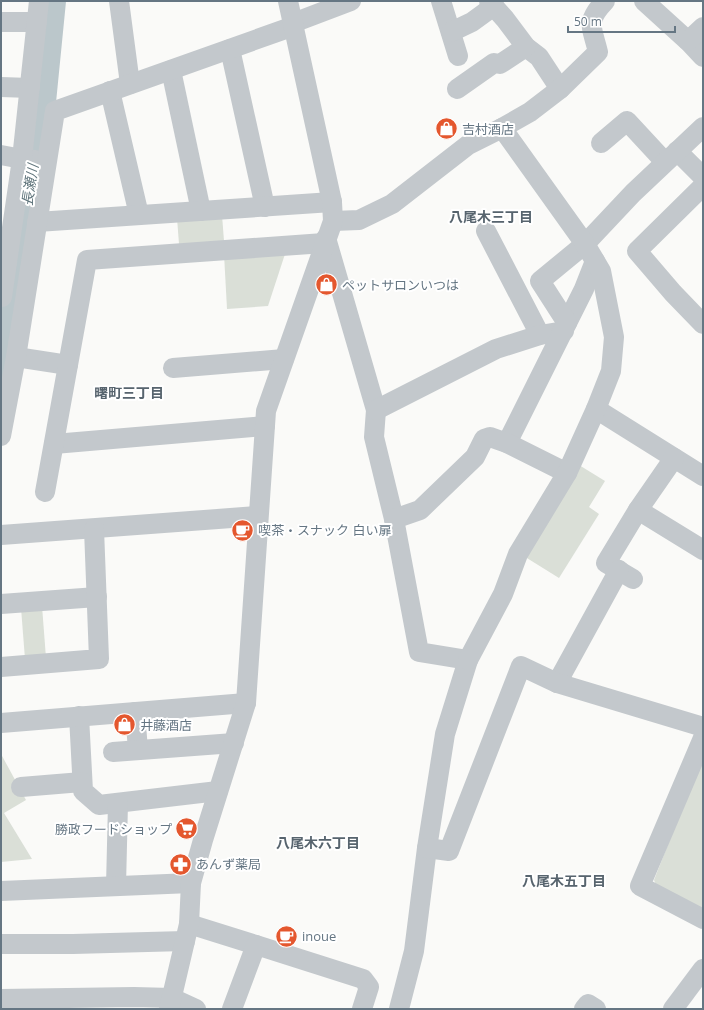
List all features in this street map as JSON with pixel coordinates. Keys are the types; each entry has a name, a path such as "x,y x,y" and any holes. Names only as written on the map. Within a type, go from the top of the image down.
{"street":[{"path":"1,436 16,357 37,222 30,88 39,1"},
{"path":"119,1 130,84"},
{"path":"288,1 294,24 329,226 376,410 374,437 394,519 419,652 468,660"},
{"path":"2,297 4,264 34,160 54,111 230,49 351,1"},
{"path":"441,1 458,56"},
{"path":"45,492 87,260 329,226 359,220 392,204 468,145 530,112 560,89 598,52 591,22 597,10 604,1"},
{"path":"644,1 688,41 703,58"},
{"path":"451,32 472,22 491,4 505,19 526,47 539,57 560,89"},
{"path":"1,22 37,22"},
{"path":"688,41 703,27"},
{"path":"457,89 494,63 500,64 526,47"},
{"path":"230,49 265,207"},
{"path":"171,70 201,211"},
{"path":"1,87 30,88"},
{"path":"110,91 139,215"},
{"path":"602,143 627,121 671,157 703,177"},
{"path":"566,327 540,281 585,244 633,193 703,127"},
{"path":"399,1009 414,951 427,848 445,734 468,660 503,594 518,554 567,473 596,409 611,371 614,337 601,271 585,244 502,128"},
{"path":"1,155 34,160"},
{"path":"703,186 637,251 673,293 703,324"},
{"path":"37,222 265,207 329,226"},
{"path":"171,1004 187,933 191,883 246,703 266,411 329,226"},
{"path":"486,231 540,335"},
{"path":"507,443 566,327 595,261"},
{"path":"376,410 496,349 566,327"},
{"path":"16,357 68,365"},
{"path":"173,368 284,359"},
{"path":"596,409 703,476"},
{"path":"54,444 265,426"},
{"path":"394,519 420,510 475,457 484,439 490,437 507,443 567,473"},
{"path":"557,683 626,575 606,563 638,510 674,458"},
{"path":"638,510 703,550"},
{"path":"1,535 258,516"},
{"path":"1,667 100,659 94,529"},
{"path":"1,604 97,597"},
{"path":"427,848 449,852 521,666 557,683 703,727"},
{"path":"1,723 246,703"},
{"path":"135,712 138,750"},
{"path":"79,716 83,791 99,805 218,791"},
{"path":"703,738 640,886 703,919"},
{"path":"113,752 234,743"},
{"path":"21,787 82,782"},
{"path":"116,886 118,803"},
{"path":"1,891 191,883"},
{"path":"1,944 73,944 187,933 256,945 363,979 369,987 362,1009"},
{"path":"232,1009 256,945"},
{"path":"673,1009 703,969"},
{"path":"1,999 134,997 196,1009"},
{"path":"584,1009 588,1004 596,1009"}],"shaded area":[{"path":"222,215 224,241 179,244 177,218"},
{"path":"286,251 268,306 227,309 224,254"},
{"path":"579,465 605,481 589,507 599,514 559,578 522,555"},
{"path":"42,606 46,658 25,659 21,608"},
{"path":"1,754 26,800 4,813 32,859 1,862"},
{"path":"703,756 703,910 657,888 654,880"}],"waterway":[{"name":"長瀬川","path":"1,368 43,102 53,1"}],"place":[{"name":"吉村酒店","path":"447,129"},
{"name":"ペットサロンいつは","path":"327,285"},
{"name":"喫茶・スナック 白い扉","path":"243,530"},
{"name":"井藤酒店","path":"124,725"},
{"name":"勝政フードショップ","path":"187,829"},
{"name":"あんず薬局","path":"180,864"},
{"name":"inoue","path":"287,936"}],"district":[{"name":"八尾木三丁目","path":"491,217"},
{"name":"曙町三丁目","path":"129,393"},
{"name":"八尾木六丁目","path":"318,843"},
{"name":"八尾木五丁目","path":"564,881"}]}
